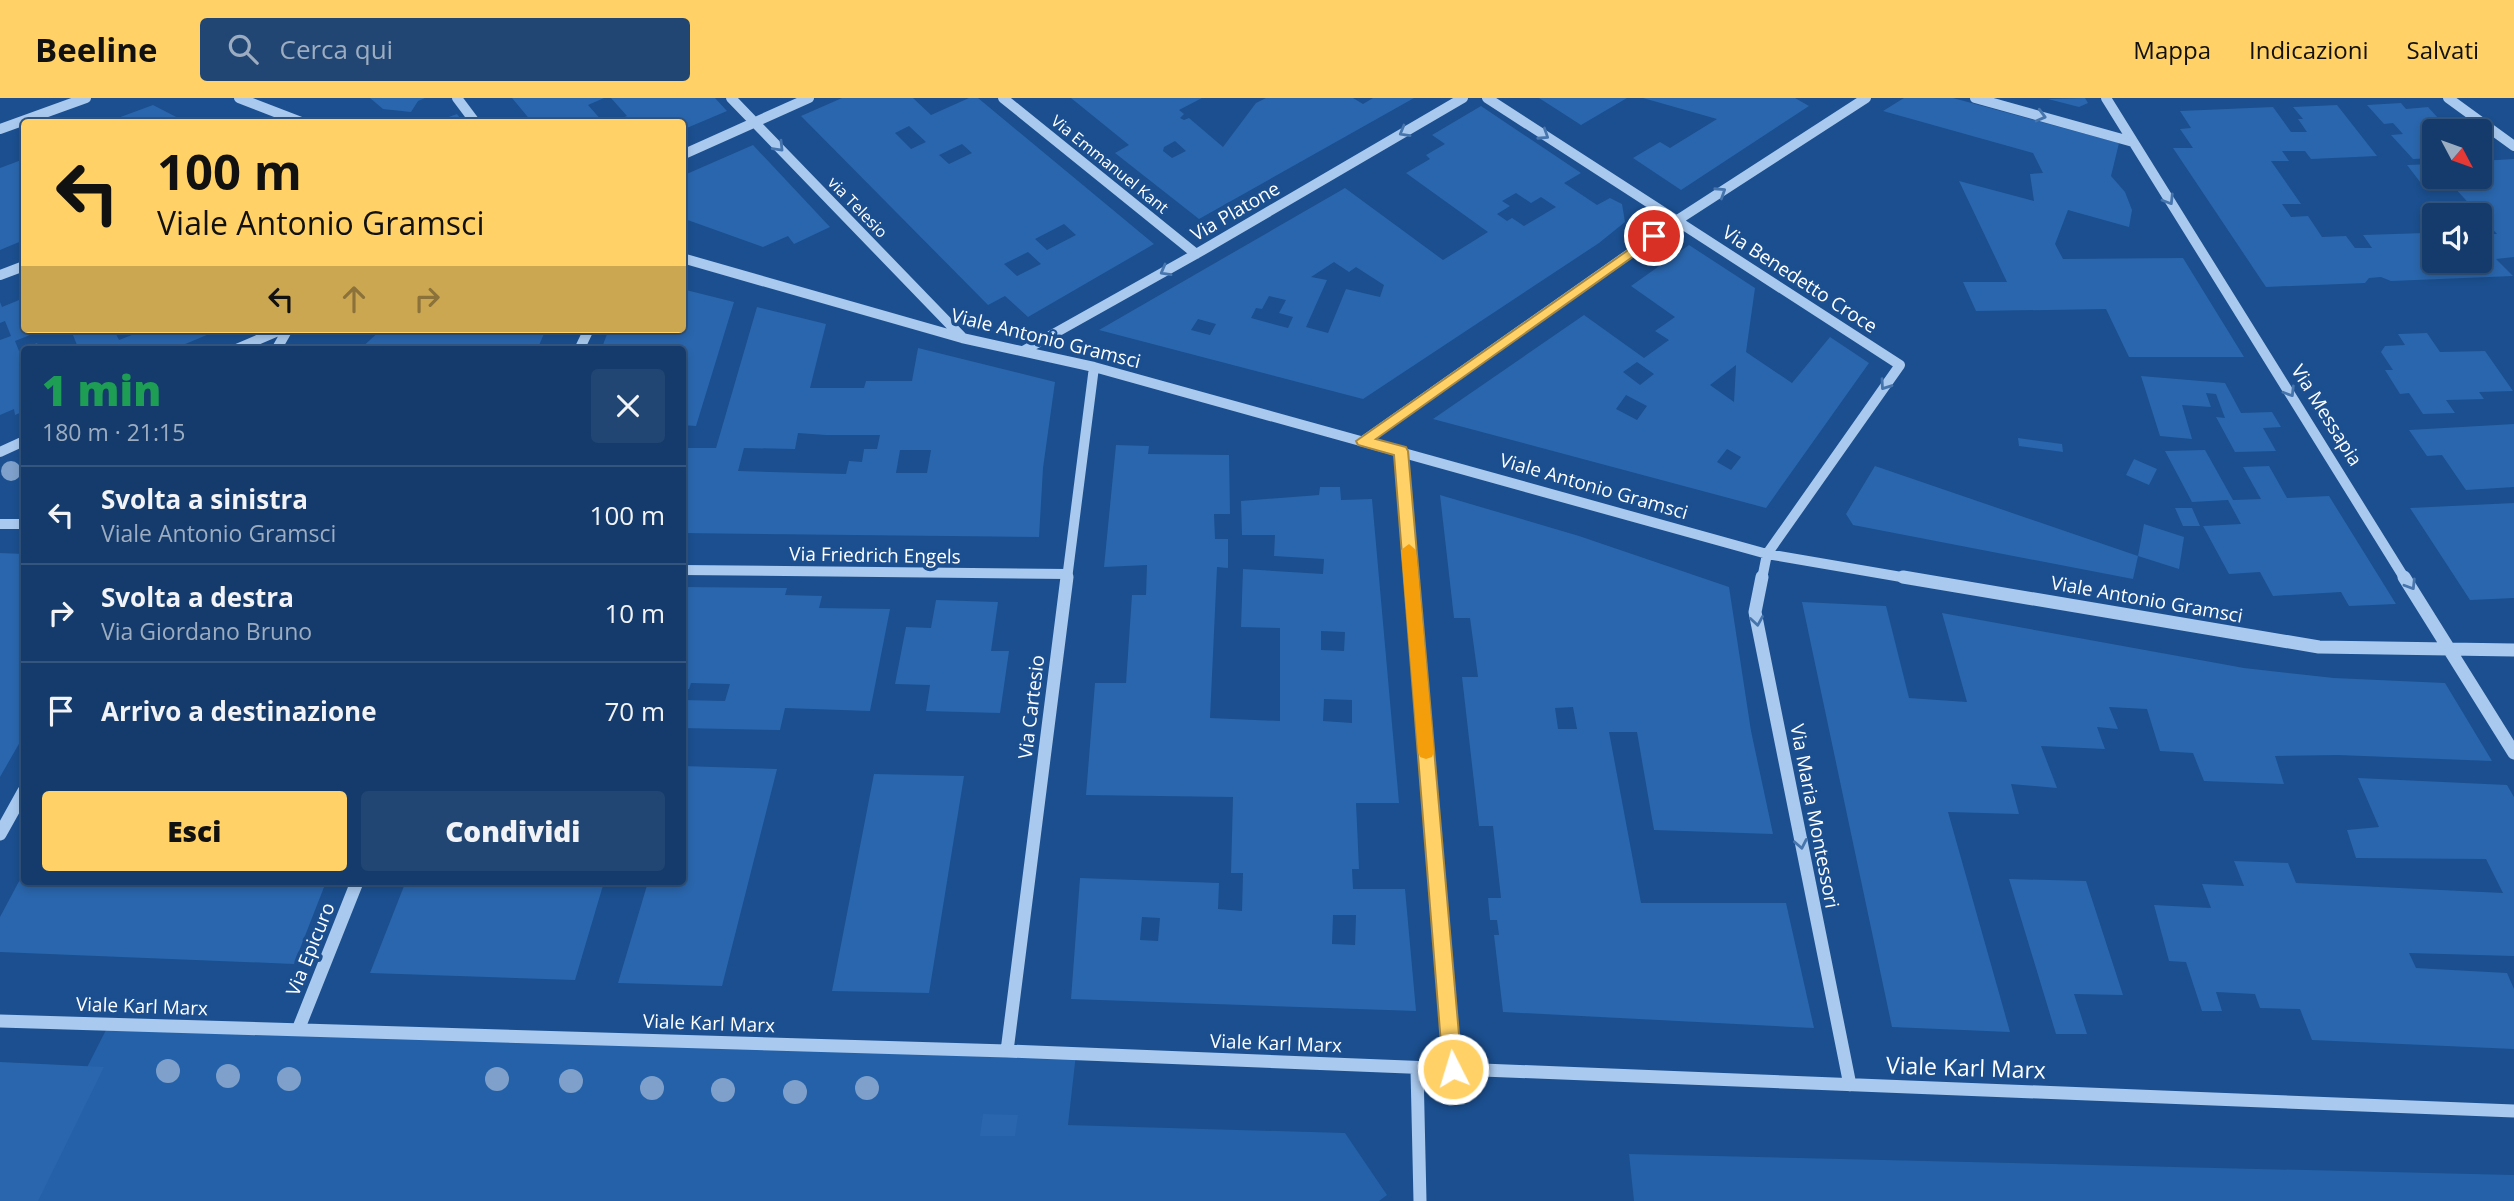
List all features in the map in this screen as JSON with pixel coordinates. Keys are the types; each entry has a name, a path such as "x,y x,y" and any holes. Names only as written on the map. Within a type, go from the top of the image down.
{"street":[{"path":"28,119 86,98"},
{"path":"239,98 293,119"},
{"path":"457,98 473,119"},
{"name":"via Telesio","path":"732,98 962,338"},
{"path":"686,153 809,98"},
{"name":"Via Emmanuel Kant","path":"1003,98 1196,254"},
{"name":"Via Platone","path":"1023,351 1196,254 1463,98"},
{"name":"Via Benedetto Croce","path":"1487,98 1900,365 1767,554"},
{"path":"1363,441 1676,220 1866,98"},
{"path":"1975,98 2133,142"},
{"name":"Via Messapia","path":"2106,98 2453,651 2514,753"},
{"path":"2448,98 2514,146"},
{"path":"0,129 21,121"},
{"name":"Viale Antonio Gramsci","path":"686,259 962,338 1094,368 1767,554 2319,647 2514,650"},
{"path":"0,275 21,267"},
{"path":"243,346 274,333"},
{"name":"Via Cartesio","path":"1007,1051 1094,368"},
{"path":"0,452 21,442"},
{"path":"1401,451 1453,1069"},
{"path":"0,524 21,524"},
{"name":"Via Maria Montessori","path":"1767,554 1755,612 1850,1085"},
{"name":"Via Friedrich Engels","path":"686,570 1068,575"},
{"path":"0,834 21,796"},
{"name":"Via Epicuro","path":"298,1030 356,885"},
{"name":"Viale Karl Marx","path":"0,1021 1007,1051 2514,1111"},
{"path":"1417,1069 1420,1201"}],"shaded area":[{"path":"109,1024 1076,1054 1068,1125 1345,1133 1387,1195 1379,1201 19,1201"},
{"path":"1629,1154 2514,1175 2514,1201 1634,1201"}],"building":[{"path":"370,98 425,98 418,101 411,112 383,109"},
{"path":"512,98 604,98 588,105 600,119 530,119"},
{"path":"611,98 715,98 727,111 686,128 686,119 619,119 627,116"},
{"path":"842,98 913,98 931,115 969,98 978,98 1154,244 1028,317 1005,296 988,305 801,116","holes":["909,126 926,142 911,149 895,133","962,144 972,153 949,164 939,155","1064,224 1076,235 1047,250 1035,239","1028,252 1041,264 1017,276 1004,264"]},
{"path":"1071,98 1202,98 1179,110 1184,114 1180,118 1189,118 1223,147 1256,103 1266,98 1353,98 1363,104 1373,98 1414,98 1199,219 1115,153 1129,145","holes":["1175,141 1186,151 1172,158 1163,151 1164,147"]},
{"path":"1539,98 1627,98 1581,125"},
{"path":"1643,98 1795,98 1809,106 1681,190 1633,158 1660,142 1670,148 1717,119"},
{"path":"1904,98 1953,98 2119,143 2111,176 2125,192 2132,210 2129,227 2068,210 2055,244 2063,259 2183,258 2244,357 2129,357 2106,309 1976,311 1963,282 2007,282 1959,181 2034,201 2030,174 2043,173 2033,153 1883,111"},
{"path":"2085,98 2088,103 2079,107 2048,99"},
{"path":"2401,103 2406,109 2428,107 2439,119 2422,119 2422,159 2413,159 2391,135 2403,134 2393,123 2384,124 2367,105"},
{"path":"153,105 180,119 115,119"},
{"path":"2337,105 2377,156 2311,159 2305,151 2282,151 2289,161 2271,161 2301,204 2282,204 2291,217 2308,216 2322,237 2346,236 2355,248 2372,248 2363,235 2422,233 2422,273 2492,273 2492,234 2497,234 2492,229 2492,203 2469,203 2456,189 2492,189 2492,160 2514,159 2514,257 2496,259 2513,276 2391,281 2381,277 2369,278 2365,283 2266,287 2173,148 2193,148 2180,129 2191,128 2180,111 2273,107 2291,132 2307,132 2298,119 2303,119 2293,107"},
{"path":"1481,106 1581,173 1564,183 1597,205 1610,198 1622,204 1625,222 1599,243 1363,399 1099,330 1345,188 1443,260 1488,232 1406,173 1430,159 1426,155 1445,144 1432,135","holes":["1516,193 1531,203 1541,197 1556,207 1524,226 1512,218 1507,221 1497,214 1510,206 1502,201","1334,262 1349,272 1356,267 1384,285 1380,297 1346,289 1328,333 1306,327 1327,280 1311,277","1269,296 1286,300 1279,313 1293,317 1288,328 1251,318 1256,308 1262,309","1198,319 1216,324 1210,335 1191,330"]},
{"path":"457,114 461,119 443,119"},
{"path":"753,145 830,227 794,244 788,236 763,247 686,219 686,174"},
{"path":"21,160 21,241 0,250 0,168"},
{"path":"2422,164 2422,184 2407,165"},
{"path":"1689,245 1755,288 1746,352 1792,383 1830,337 1869,363 1766,508 1433,419 1584,315 1644,358 1669,340 1655,331 1675,317 1631,286","holes":["1637,362 1654,374 1640,385 1623,372","1736,365 1734,402 1710,385","1626,395 1647,406 1637,420 1616,409","1727,449 1741,457 1731,470 1717,462"]},
{"path":"686,290 734,302 696,426 686,425 686,346 603,346 607,333 686,333"},
{"path":"21,299 21,333 35,333 15,341 19,351 21,350 21,412 15,415 14,409 0,415 0,340 11,336 5,321 0,323 0,302 2,307"},
{"path":"757,307 826,324 810,388 864,388 866,381 912,381 918,348 1055,382 1043,468 1039,537 686,533 686,448 716,448","holes":["798,433 880,435 877,449 864,449 862,462 849,461 846,474 738,471 744,448 795,449","900,450 931,450 927,473 896,473"]},
{"path":"72,333 116,333 119,340 137,333 211,333 181,346 75,346 77,345"},
{"path":"378,333 544,333 539,346 363,346"},
{"path":"2427,333 2440,352 2485,351 2513,391 2479,392 2484,399 2446,400 2455,413 2423,414 2409,393 2400,394 2385,370 2393,370 2381,352 2385,346 2405,345 2398,334"},
{"path":"2141,376 2225,383 2241,413 2272,412 2281,427 2263,428 2276,451 2235,452 2216,417 2225,418 2216,394 2206,393 2211,407 2182,405 2192,439 2160,436"},
{"path":"2514,424 2514,487 2466,490 2442,455 2427,456 2409,430"},
{"path":"2018,438 2062,444 2063,452 2019,446"},
{"path":"1116,445 1149,446 1148,454 1229,455 1230,514 1214,514 1215,539 1228,539 1228,568 1217,567 1210,718 1280,721 1280,628 1241,627 1243,569 1323,574 1324,559 1274,556 1275,535 1242,535 1241,501 1319,495 1320,487 1340,487 1341,500 1372,499 1399,803 1356,803 1359,869 1352,869 1353,889 1405,889 1416,1011 1071,999 1080,878 1219,883 1218,909 1242,911 1243,873 1231,873 1233,797 1086,795 1095,683 1126,683 1132,595 1146,595 1147,565 1104,567","holes":["1321,631 1345,632 1344,651 1321,650","1324,699 1352,700 1352,723 1323,721","1333,915 1356,915 1355,945 1332,944","1142,917 1160,918 1158,941 1140,940"]},
{"path":"2205,450 2233,500 2261,499 2243,467 2269,466 2287,498 2329,496 2396,604 2349,606 2341,592 2273,596 2260,572 2229,574 2203,526 2241,524 2228,500 2192,502 2165,451"},
{"path":"2134,459 2157,469 2149,485 2126,475"},
{"path":"1875,466 2138,556 2133,579 1853,525 1846,514"},
{"path":"1440,495 1579,536 1729,587 1751,731 1773,834 1654,830 1637,732 1609,732 1641,903 1786,903 1814,1028 1503,1012 1494,935 1499,935 1497,920 1490,920 1488,898 1501,898 1493,826 1479,826 1462,677 1478,677 1470,618 1454,618","holes":["1573,707 1577,729 1558,729 1555,708"]},
{"path":"2514,503 2514,598 2470,600 2410,508"},
{"path":"2175,508 2192,508 2200,526 2183,526"},
{"path":"2144,524 2184,537 2179,569 2138,556"},
{"path":"0,553 21,554 21,740 0,777"},
{"path":"686,587 787,588 785,595 822,596 819,608 890,609 870,711 785,708 780,730 686,728 686,700 725,701 730,684 691,683 689,689 686,689"},
{"path":"936,600 998,602 991,651 1009,651 1000,713 926,711 930,685 895,684 906,627 931,628"},
{"path":"1802,602 1886,606 1909,698 1967,702 1942,613 2244,668 2334,678 2445,683 2492,761 2338,755 2275,756 2284,784 2204,781 2193,753 2160,751 2147,709 2109,707 2118,729 2097,727 2105,749 2041,746 2057,788 2011,784 2019,814 1948,812 2010,1032 1892,1027"},
{"path":"686,766 777,769 722,986 618,983 647,885 686,885"},
{"path":"874,774 964,776 929,993 832,991"},
{"path":"2358,778 2507,785 2514,797 2514,956 2409,953 2416,968 2507,973 2514,989 2514,1049 2312,1040 2300,1009 2260,1008 2255,994 2216,992 2222,1011 2202,1011 2186,962 2169,961 2154,905 2211,908 2202,884 2244,886 2234,861 2288,863 2296,883 2503,893 2486,859 2356,858 2347,830 2379,827"},
{"path":"21,878 21,885 325,885 294,964 0,952 0,917"},
{"path":"2009,879 2086,881 2123,995 2074,994 2087,1034 2056,1034"},
{"path":"603,885 575,980 370,973 404,886"},
{"path":"0,1062 104,1067 38,1201 0,1201"},
{"path":"983,1114 1018,1115 1015,1136 980,1136"}],"slow traffic":[{"path":"1409,550 1426,752"}],"route":[{"path":"1453,1069 1401,451 1363,441 1654,236"}]}
